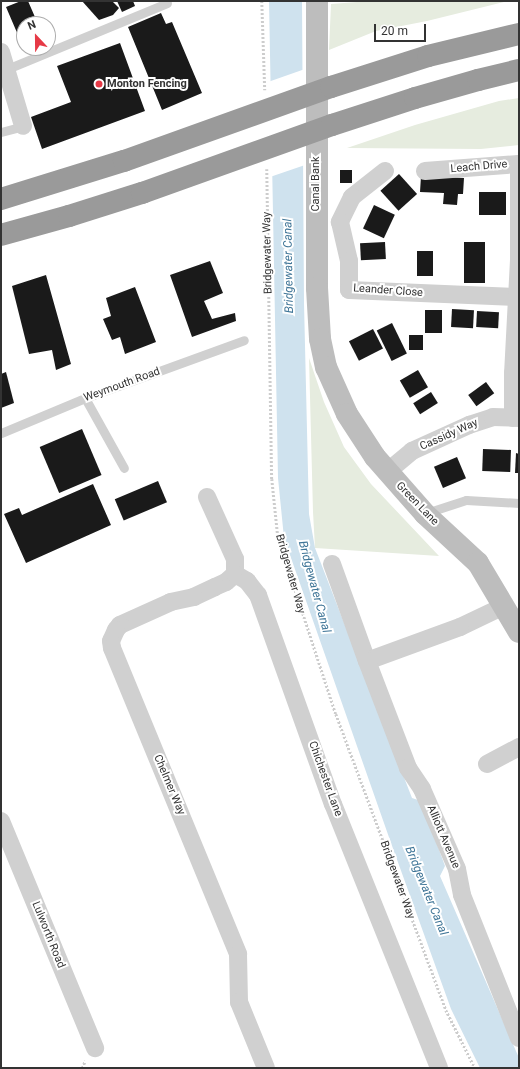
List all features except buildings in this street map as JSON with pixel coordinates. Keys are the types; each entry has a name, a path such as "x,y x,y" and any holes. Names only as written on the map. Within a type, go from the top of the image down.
{"highway":[{"path":"1,199 124,161 261,104 331,87 428,56 519,34"},
{"path":"1,235 262,159 332,125 415,98 519,70"}],"main road":[{"name":"Canal Bank","path":"316,1 317,288 320,339 326,367"},
{"name":"Green Lane","path":"326,367 347,414 387,472 425,514 478,563 519,632"}],"street":[{"path":"1,52 23,126"},
{"name":"Leach Drive","path":"425,171 519,164 519,260 513,373 516,418"},
{"name":"Leander Close","path":"385,171 352,197 340,222 349,261 349,290 517,297"},
{"name":"Cassidy Way","path":"387,472 412,451 449,433 484,419 516,418"},
{"path":"207,497 235,559 235,574"},
{"name":"Alliott Avenue","path":"332,564 408,768 422,789 457,869 462,895 519,1038"},
{"name":"Chelmer Way","path":"235,574 221,585 194,596 171,602 120,625 111,641 112,648 238,954 239,1002 266,1068"},
{"name":"Chichester Lane","path":"235,574 247,581 258,595 333,804 439,1068"},
{"path":"368,661 460,627 504,606"},
{"path":"487,764 519,747"},
{"name":"Lulworth Road","path":"1,821 95,1048"}],"lane":[{"path":"7,69 167,3"},
{"path":"1,132 23,126"},
{"name":"Weymouth Road","path":"1,433 85,398 244,340"},
{"path":"85,398 124,468"},
{"path":"425,514 466,500 519,503"}],"path":[{"path":"261,104 262,1"},
{"name":"Bridgewater Way","path":"262,159 272,479 278,537 299,608 336,714 446,1010 474,1068"}],"shaded area":[{"path":"370,1 508,1 427,21 376,31 329,50 331,4"},
{"path":"519,98 519,145 481,149 347,148 415,125 499,101"},
{"path":"309,358 324,402 344,447 371,484 439,556 315,548"}],"water":[{"name":"Bridgewater Canal","path":"269,1 302,1 304,303 309,514 315,548 412,798 421,801 445,866 440,876 519,1058 519,1068 480,1068 451,1009 284,538 278,478"}],"pier":[{"path":"305,69 305,165 270,177 268,82"}],"place":[{"name":"Monton Fencing","path":"99,84"}]}
